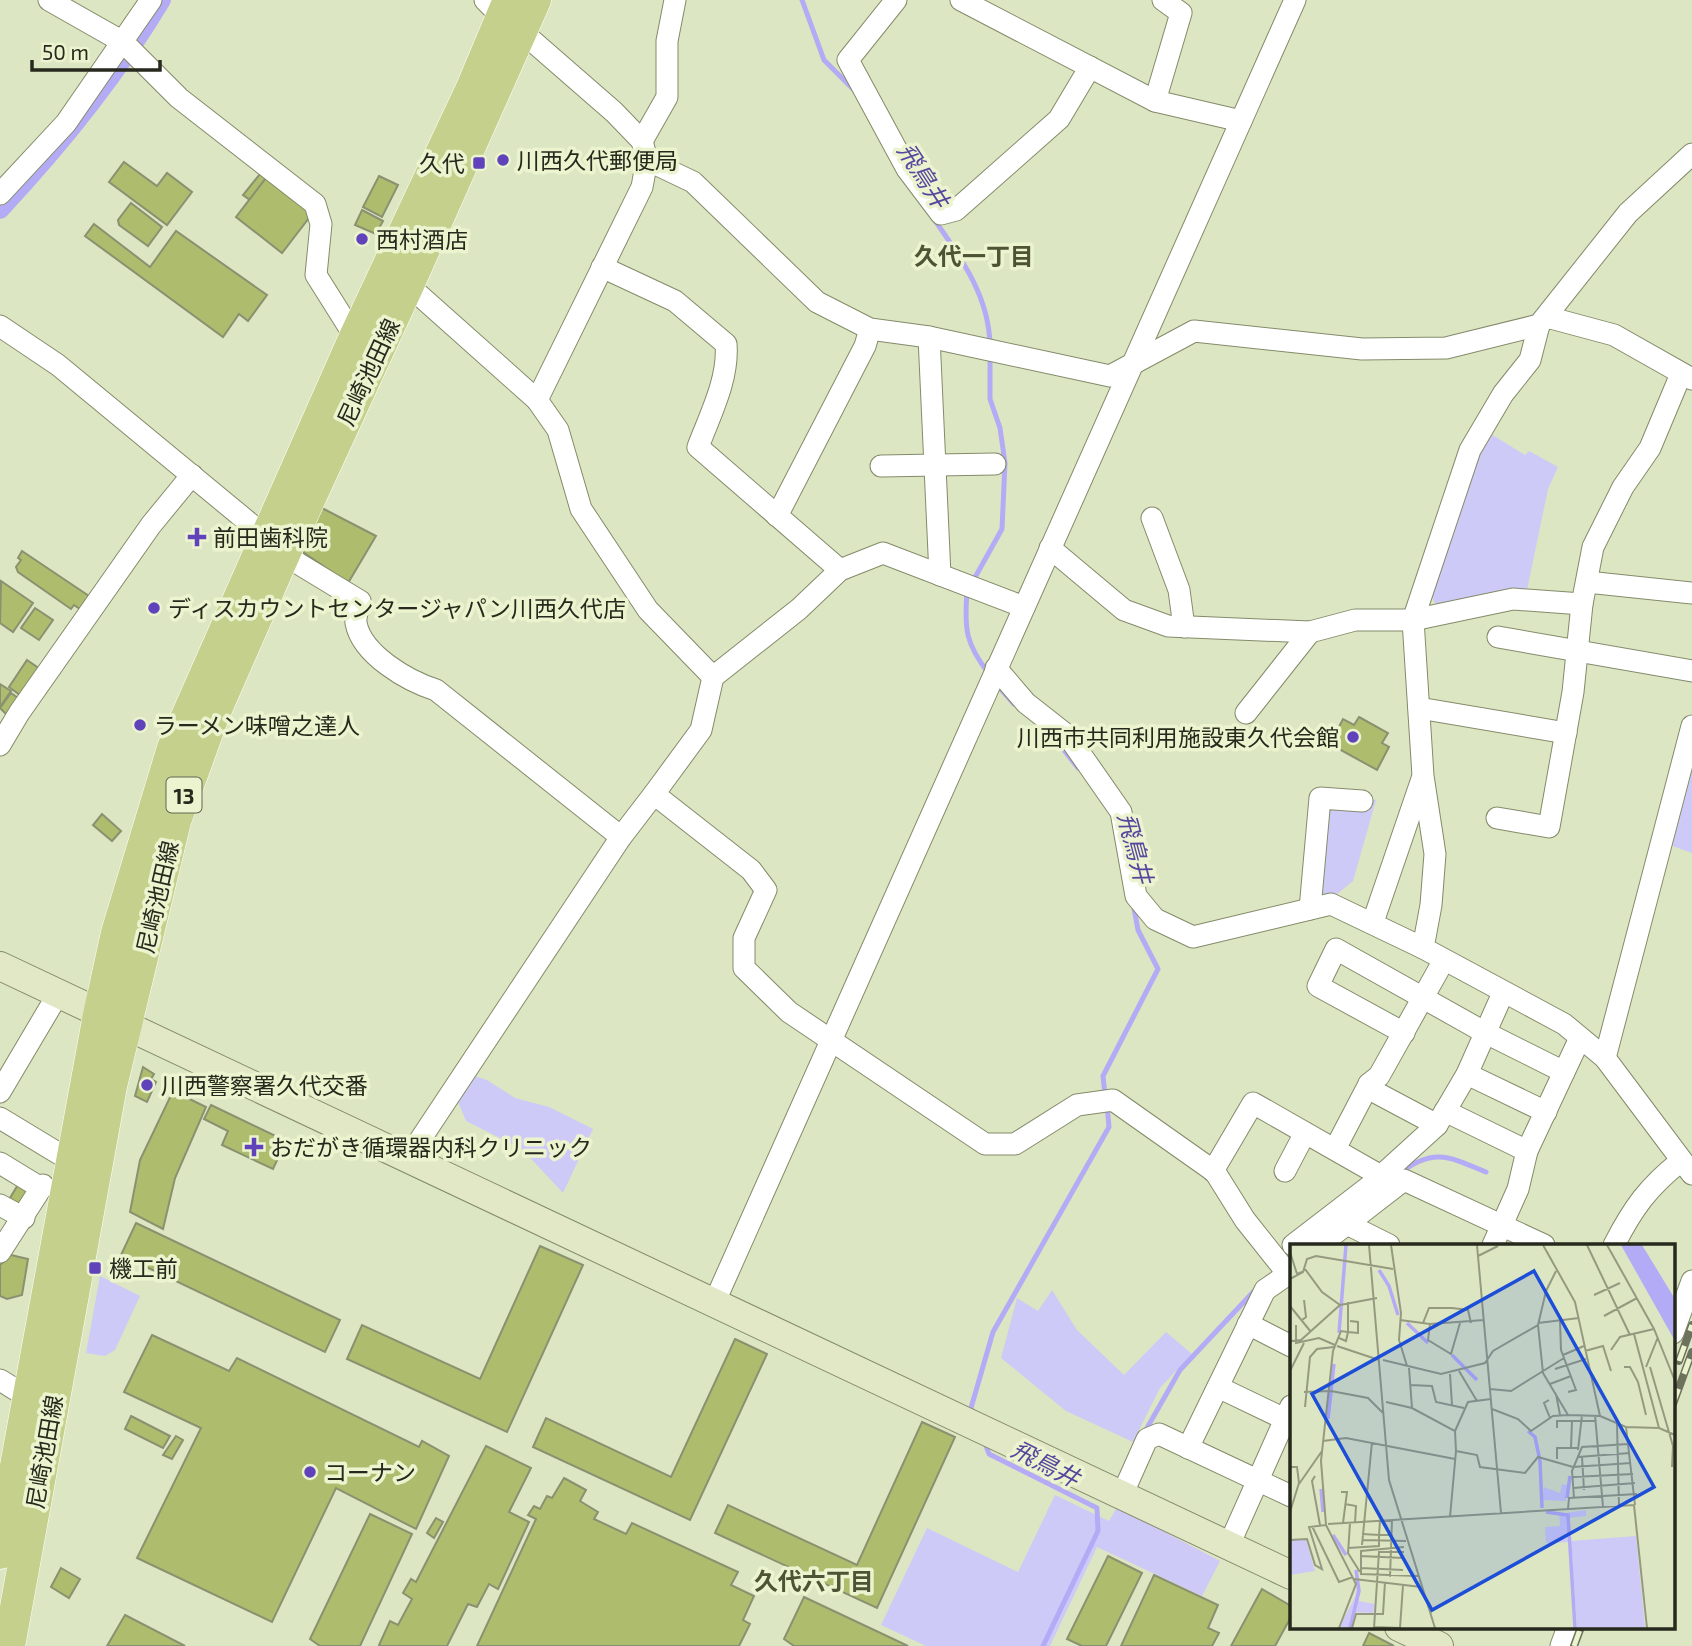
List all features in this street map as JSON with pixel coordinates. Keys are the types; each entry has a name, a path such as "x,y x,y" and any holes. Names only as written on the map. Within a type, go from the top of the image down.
{"main road":[{"name":"尼崎池田線","path":"0,1553 7,1471 29,1398 71,1161 175,821 275,543 355,337 472,88 504,12 534,0"},
{"name":"尼崎池田線","path":"275,543 408,285 504,12"},
{"name":"尼崎池田線","path":"9,1646 111,1086 113,1021"}],"street":[{"path":"49,0 123,42 179,98 315,204 321,224 316,275 355,337"},
{"path":"0,194 66,123 151,0"},
{"path":"537,400 642,187 644,151 667,97 667,41 675,0"},
{"path":"896,0 848,60 907,169 941,214 956,209 1059,119 1090,67"},
{"path":"961,0 1155,100 1241,121"},
{"path":"1155,100 1181,13 1163,0"},
{"path":"715,1301 1295,0"},
{"path":"504,12 614,112 644,151 693,182 817,302 870,329 929,337 1110,376 1132,367 1194,331 1363,349 1446,348 1543,321 1614,335 1687,377 1650,448 1623,487 1593,547 1582,604 1566,733 1549,827 1497,817"},
{"path":"1423,948 1431,905 1435,854 1423,776 1413,620 1470,450 1503,394 1530,360 1543,321 1628,212 1692,154"},
{"path":"601,267 674,301 726,344 727,357 719,393 698,447 840,570"},
{"path":"408,285 537,400 558,430 581,509 648,610 713,677"},
{"path":"0,326 58,365 299,564 360,601 356,623 370,651 420,685 436,690 621,837"},
{"path":"777,516 865,346 870,329"},
{"path":"929,337 940,575"},
{"path":"881,466 995,464"},
{"path":"0,744 151,525 192,475"},
{"path":"1152,518 1179,590 1184,627"},
{"path":"1050,548 1124,610 1168,626 1310,632 1355,620 1413,620 1513,599 1582,604"},
{"path":"408,1158 621,837 701,730 713,677 799,609 840,570 883,553 1024,607"},
{"path":"1587,582 1692,593"},
{"path":"1245,713 1310,632"},
{"path":"1498,638 1692,671"},
{"path":"996,668 1026,703 1068,736 1121,812 1136,896 1155,919 1193,937 1331,904 1373,922 1503,993 1516,996 1564,1024 1605,1058 1686,1167 1653,1183 1632,1210 1615,1244"},
{"path":"1419,708 1566,733"},
{"path":"1605,1058 1692,726"},
{"path":"1373,922 1423,776"},
{"path":"654,794 751,870 766,890 744,938 744,968 789,1012 985,1144 1015,1144 1077,1105 1113,1100 1213,1171 1245,1220 1289,1261 1265,1290 1188,1448"},
{"path":"1310,909 1320,798 1362,801"},
{"path":"1404,1033 1318,986 1336,949 1484,1032 1564,1072"},
{"path":"1335,1149 1369,1084 1379,1076 1444,960"},
{"path":"0,966 1290,1575"},
{"path":"1307,1244 1441,1118 1467,1073 1503,993"},
{"path":"2,1083 58,994"},
{"path":"1494,1244 1518,1189 1527,1151 1580,1038"},
{"path":"1467,1073 1546,1112"},
{"path":"1369,1084 1375,1092 1527,1151"},
{"path":"1213,1171 1253,1103 1381,1176"},
{"path":"0,1118 71,1161"},
{"path":"1285,1171 1306,1133"},
{"path":"0,1163 42,1187 24,1219 0,1251"},
{"path":"1321,1244 1404,1180 1542,1244"},
{"path":"0,1205 24,1219"},
{"path":"1347,1224 1377,1243"},
{"path":"1674,1327 1677,1308 1692,1281"},
{"path":"1248,1324 1290,1345"},
{"path":"0,1380 29,1398"},
{"path":"1218,1387 1289,1416 1256,1480 1229,1545"},
{"path":"1122,1495 1147,1439 1159,1434 1290,1496"},
{"path":"1402,1628 1434,1638"},
{"path":"1561,1646 1568,1628"}],"shaded area":[{"path":"1488,432 1525,455 1529,451 1558,467 1548,489 1527,590 1437,607 1428,590"},
{"path":"1692,745 1692,853 1664,843"},
{"path":"1328,794 1376,800 1353,881 1331,899 1317,898"},
{"path":"471,1075 487,1080 515,1098 549,1107 593,1129 563,1193 522,1149 466,1121 456,1097"},
{"path":"100,1276 140,1296 115,1350 105,1356 86,1353"},
{"path":"1052,1290 1077,1330 1124,1375 1166,1332 1192,1354 1160,1388 1133,1442 1066,1411 1001,1358 1017,1298 1038,1311"},
{"path":"1055,1495 1109,1521 1117,1507 1220,1561 1202,1596 1097,1547 1050,1646 926,1646 881,1625 927,1528 1018,1572"}],"building":[{"path":"124,162 157,186 167,173 192,192 167,225 109,182"},
{"path":"260,174 266,178 250,200 243,195"},
{"path":"379,176 398,185 382,217 363,207"},
{"path":"266,178 312,214 282,253 236,217"},
{"path":"131,203 162,227 148,246 119,225 118,220"},
{"path":"362,210 383,221 376,234 355,225"},
{"path":"94,224 150,267 176,231 267,295 248,321 239,314 223,337 85,236"},
{"path":"322,508 376,536 348,583 300,550"},
{"path":"22,551 89,596 80,609 74,605 71,609 18,572 16,567 21,560 18,558"},
{"path":"1,581 33,603 13,632 0,623"},
{"path":"35,608 53,620 39,640 21,628"},
{"path":"27,660 43,671 24,698 9,687"},
{"path":"0,684 11,691 0,707"},
{"path":"11,693 21,700 9,717 0,708"},
{"path":"1359,717 1388,733 1382,743 1389,747 1377,770 1330,744 1343,719 1354,725"},
{"path":"102,814 121,831 112,841 93,825"},
{"name":"川西警察署久代交番","path":"143,1067 154,1074 151,1079 156,1082 147,1102 135,1096"},
{"path":"173,1091 206,1107 175,1178 163,1229 130,1212 140,1160"},
{"path":"211,1105 286,1141 273,1169 222,1145 228,1131 204,1119"},
{"path":"19,1183 32,1191 20,1211 7,1203"},
{"path":"136,1223 340,1320 325,1352 121,1255"},
{"path":"540,1246 583,1265 507,1432 347,1359 362,1325 480,1379"},
{"path":"11,1255 28,1259 22,1295 7,1299 0,1296 0,1265"},
{"name":"コーナン","path":"152,1335 229,1371 237,1358 419,1447 422,1441 449,1456 416,1529 336,1488 272,1622 137,1558 201,1428 124,1392"},
{"path":"735,1339 767,1354 690,1520 533,1447 546,1418 671,1477"},
{"path":"131,1416 170,1436 163,1448 125,1429"},
{"path":"922,1422 955,1437 877,1608 715,1533 728,1505 857,1565"},
{"path":"176,1436 183,1440 172,1459 163,1455"},
{"path":"486,1446 531,1468 509,1512 529,1522 498,1589 489,1584 477,1607 468,1604 447,1646 379,1645 390,1621 398,1625 412,1599 403,1593 411,1579 416,1582"},
{"path":"564,1478 586,1490 580,1501 598,1512 594,1519 626,1534 632,1523 738,1572 731,1585 754,1596 743,1620 750,1624 739,1646 477,1646 536,1519 528,1515 534,1506 540,1509 547,1496 552,1498"},
{"path":"370,1514 412,1534 360,1646 320,1646 310,1639"},
{"path":"436,1518 443,1522 434,1538 427,1533"},
{"path":"1108,1556 1142,1573 1106,1646 1082,1646 1067,1639"},
{"path":"61,1568 80,1579 69,1598 51,1587"},
{"path":"1154,1575 1218,1605 1208,1628 1219,1633 1212,1646 1121,1646"},
{"path":"1262,1589 1290,1605 1290,1619 1275,1646 1231,1646"},
{"path":"804,1597 908,1646 794,1646 784,1639"},
{"path":"125,1615 185,1646 107,1646"},
{"path":"1369,1633 1394,1646 1363,1646"}],"waterway":[{"path":"0,210 87,110 162,0"},
{"name":"飛鳥井","path":"802,0 824,60 856,92"},
{"name":"飛鳥井","path":"934,219 972,278 985,310 990,345"},
{"name":"飛鳥井","path":"973,581 1002,529 1005,463 1000,428 990,399 990,355"},
{"name":"飛鳥井","path":"967,592 968,636 975,654 989,674"},
{"name":"飛鳥井","path":"999,687 1014,704"},
{"name":"飛鳥井","path":"1039,726 1060,745 1078,768"},
{"name":"飛鳥井","path":"1105,1095 1103,1076 1158,969 1138,930 1133,903"},
{"name":"飛鳥井","path":"973,1414 971,1408 993,1332 1109,1127 1107,1105"},
{"path":"1399,1174 1422,1160 1442,1157 1486,1172"},
{"path":"1143,1435 1180,1370 1256,1289"},
{"name":"飛鳥井","path":"985,1443 989,1454 1097,1508 1098,1531 1043,1646"}],"railway":[{"path":"1679,1361 1692,1325"},
{"path":"1674,1401 1692,1352"},
{"path":"1574,1646 1581,1628"}],"place":[{"name":"川西久代郵便局","path":"503,160"},
{"name":"久代","path":"479,163"},
{"name":"西村酒店","path":"362,239"},
{"name":"前田歯科院","path":"197,537"},
{"name":"ディスカウントセンタージャパン川西久代店","path":"154,608"},
{"name":"ラーメン味噌之達人","path":"140,725"},
{"name":"川西市共同利用施設東久代会館","path":"1353,737"},
{"name":"川西警察署久代交番","path":"147,1085"},
{"name":"おだがき循環器内科クリニック","path":"254,1147"},
{"name":"機工前","path":"95,1268"},
{"name":"コーナン","path":"310,1472"}],"district":[{"name":"久代一丁目","path":"974,255"},
{"name":"久代六丁目","path":"814,1580"}]}
